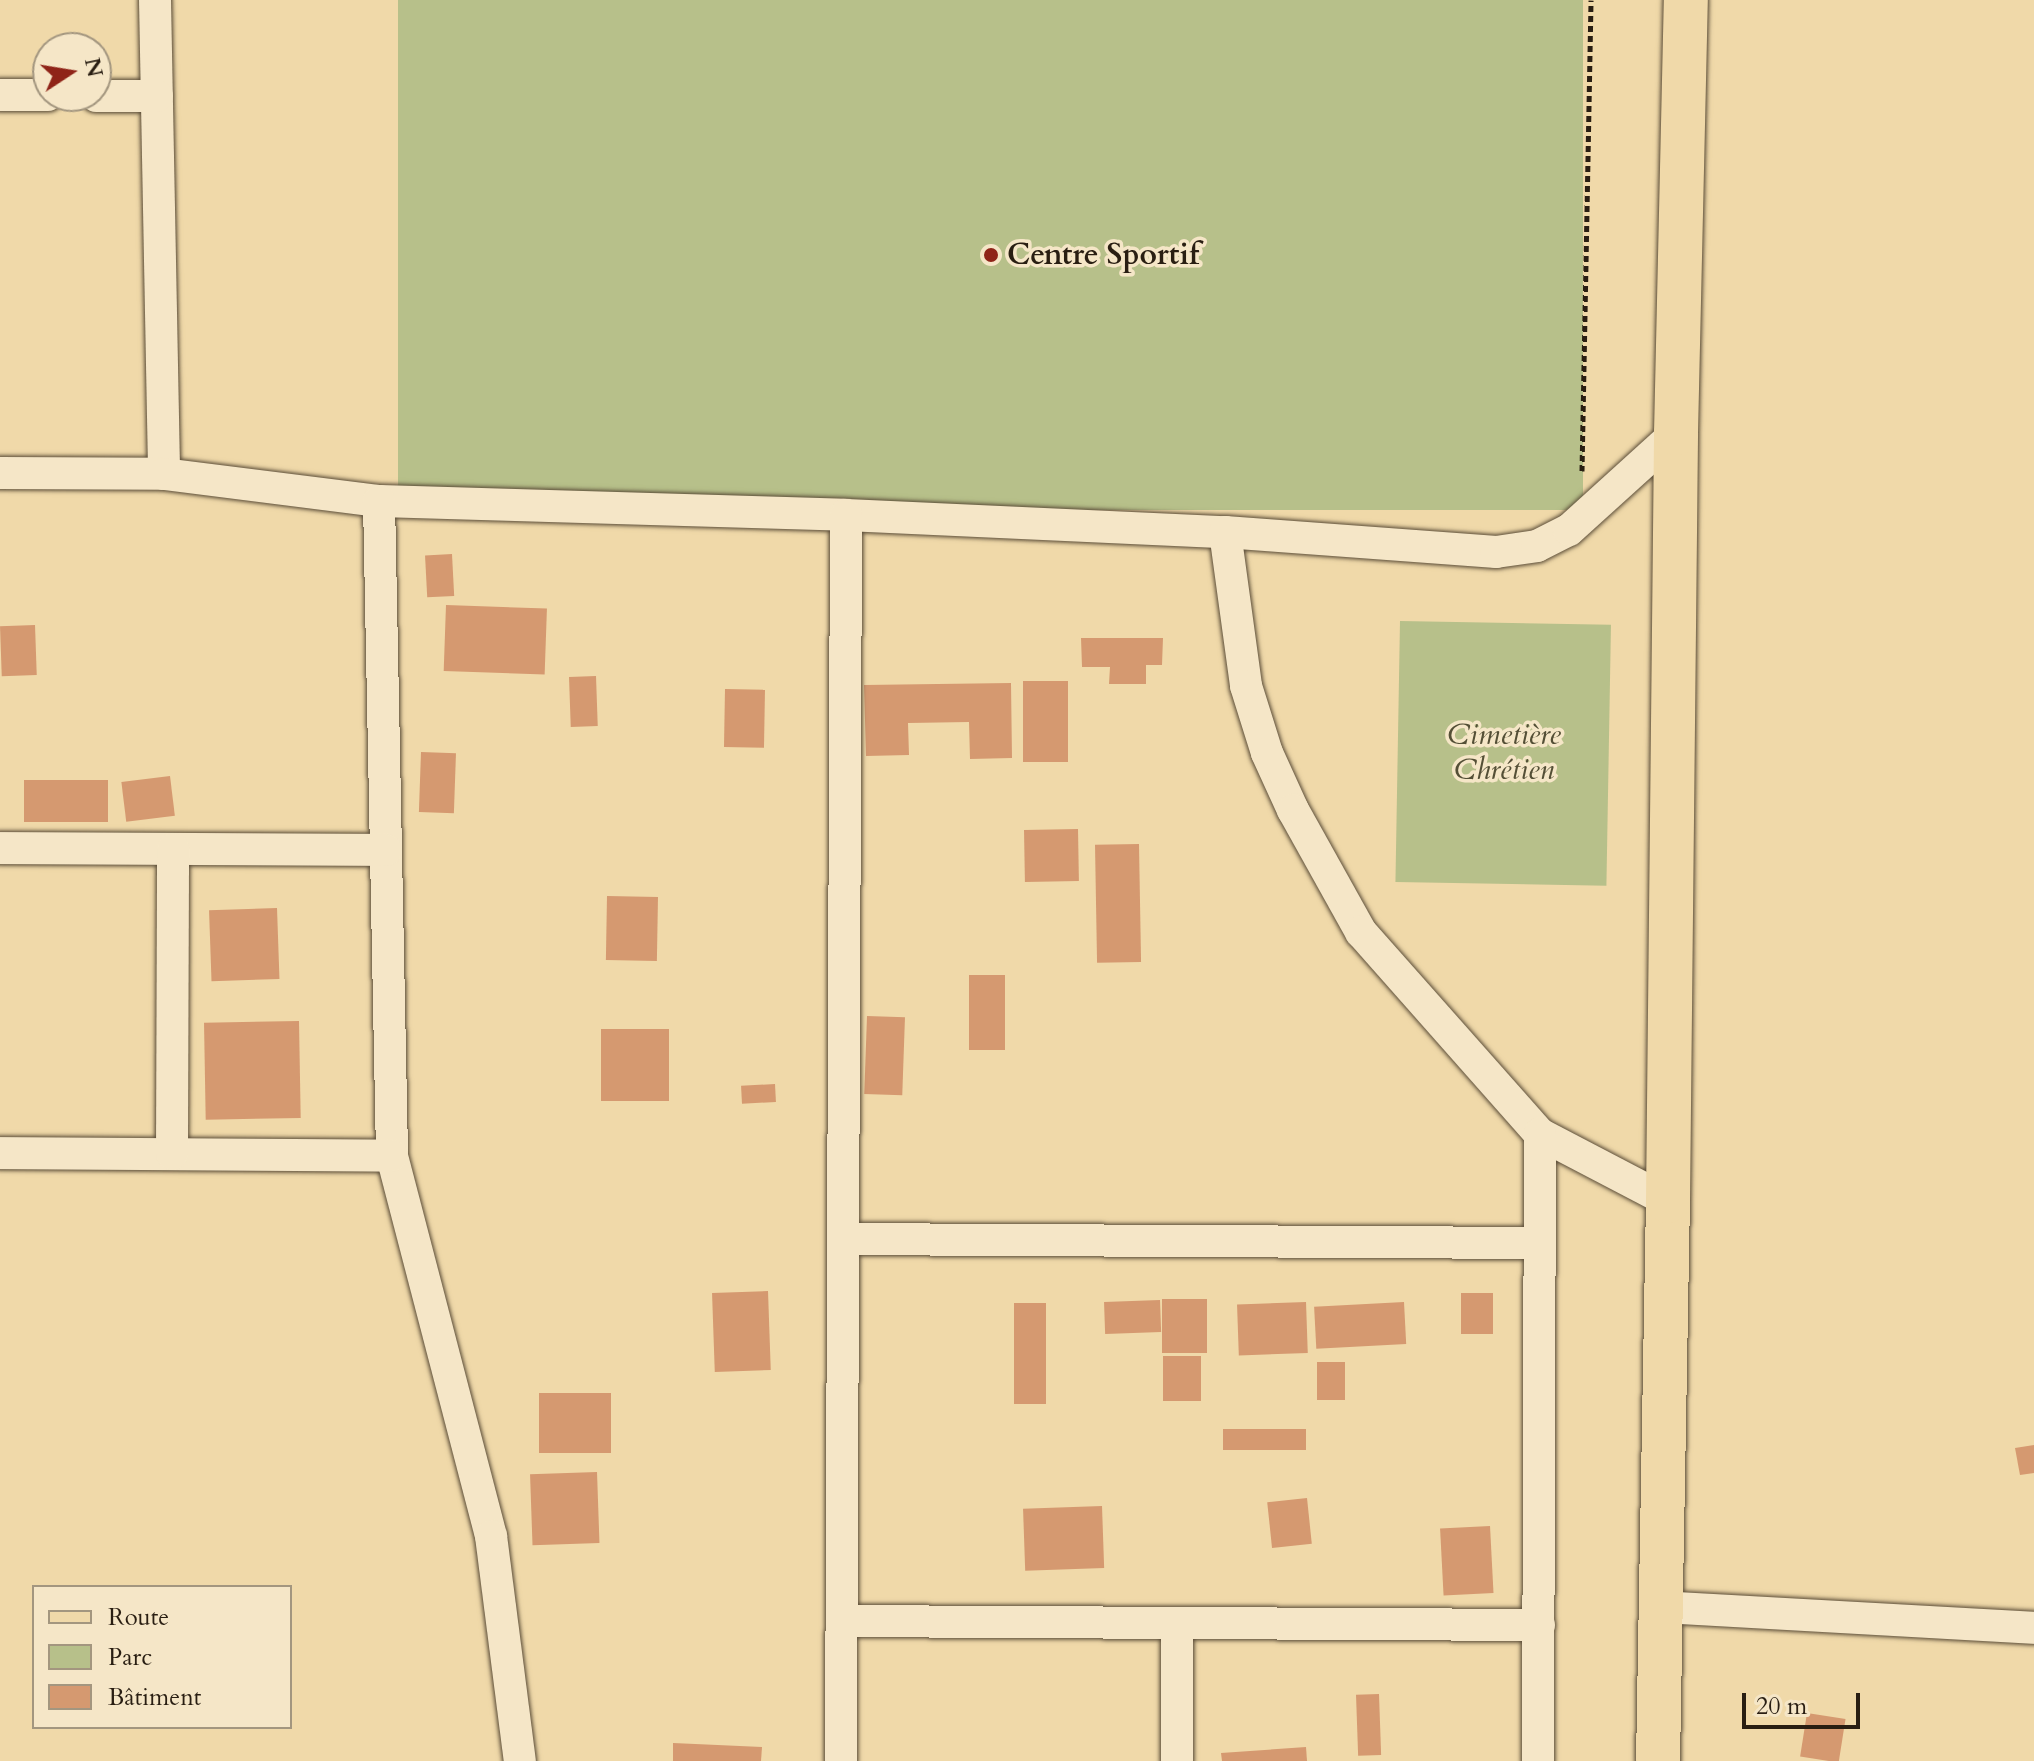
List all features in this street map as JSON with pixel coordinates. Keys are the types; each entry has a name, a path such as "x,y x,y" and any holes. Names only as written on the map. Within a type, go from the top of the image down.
{"main road":[{"path":"1658,1761 1668,1201 1676,433 1686,0"}],"street":[{"path":"155,0 164,474"},
{"path":"0,95 32,95"},
{"path":"112,96 157,96"},
{"path":"0,473 164,474 379,501 846,515 1225,532 1496,552 1537,546 1569,530 1676,433"},
{"path":"379,501 392,1156 491,1536 520,1761"},
{"path":"841,1761 846,515"},
{"path":"1225,532 1246,686 1267,753 1293,810 1361,932 1540,1134 1668,1201"},
{"path":"0,848 386,850"},
{"path":"172,1154 173,849"},
{"path":"1538,1761 1540,1134"},
{"path":"0,1153 392,1156"},
{"path":"843,1239 1540,1243"},
{"path":"1661,1607 2034,1628"},
{"path":"842,1621 1539,1625"},
{"path":"1177,1623 1177,1761"}],"path":[{"path":"1581,519 1591,0"}],"green space":[{"name":"Centre Sportif","path":"398,0 1583,0 1583,510 398,510"},
{"name":"Cimetière Chrétien","path":"1400,621 1611,625 1606,886 1395,882"}],"building":[{"path":"452,554 454,596 427,597 425,555"},
{"path":"446,605 547,609 545,674 444,671"},
{"path":"35,625 37,675 2,676 0,626"},
{"path":"1081,638 1163,638 1162,665 1146,665 1146,684 1109,684 1110,667 1082,667"},
{"path":"596,676 598,726 571,727 569,677"},
{"path":"1023,681 1068,681 1068,762 1023,762"},
{"path":"1011,683 1012,758 970,759 969,722 908,723 909,755 866,756 864,685"},
{"path":"725,689 765,690 764,748 724,747"},
{"path":"421,752 456,753 454,813 419,812"},
{"path":"170,776 175,816 126,822 121,782"},
{"path":"24,780 108,780 108,822 24,822"},
{"path":"1078,829 1079,881 1025,882 1024,830"},
{"path":"1139,844 1141,962 1097,963 1095,845"},
{"path":"607,896 658,897 657,961 606,960"},
{"path":"277,908 279,979 212,981 209,910"},
{"path":"969,975 1005,975 1005,1050 969,1050"},
{"path":"867,1016 905,1017 902,1095 864,1094"},
{"path":"299,1021 301,1118 206,1120 204,1023"},
{"path":"601,1029 669,1029 669,1101 601,1101"},
{"path":"775,1084 776,1102 742,1104 741,1086"},
{"path":"768,1291 771,1370 715,1372 712,1293"},
{"path":"1461,1293 1493,1293 1493,1334 1461,1334"},
{"path":"1162,1299 1207,1299 1207,1353 1162,1353"},
{"path":"1160,1300 1161,1332 1105,1334 1104,1302"},
{"path":"1306,1302 1308,1353 1239,1355 1237,1304"},
{"path":"1404,1302 1406,1344 1316,1349 1314,1307"},
{"path":"1014,1303 1046,1303 1046,1404 1014,1404"},
{"path":"1163,1356 1201,1356 1201,1401 1163,1401"},
{"path":"1317,1362 1345,1362 1345,1400 1317,1400"},
{"path":"539,1393 611,1393 611,1453 539,1453"},
{"path":"1223,1429 1306,1429 1306,1450 1223,1450"},
{"path":"2034,1445 2034,1473 2020,1475 2015,1448"},
{"path":"597,1472 599,1543 533,1545 530,1474"},
{"path":"1307,1498 1312,1544 1272,1548 1267,1502"},
{"path":"1102,1506 1104,1568 1025,1571 1023,1509"},
{"path":"1490,1526 1494,1593 1444,1596 1440,1529"},
{"path":"1379,1694 1381,1755 1358,1756 1356,1695"},
{"path":"1807,1713 1846,1719 1839,1761 1800,1756"},
{"path":"673,1743 762,1747 761,1761 673,1761"},
{"path":"1306,1747 1307,1761 1222,1761 1221,1753"}],"place":[{"name":"Centre Sportif","path":"991,255"}]}
